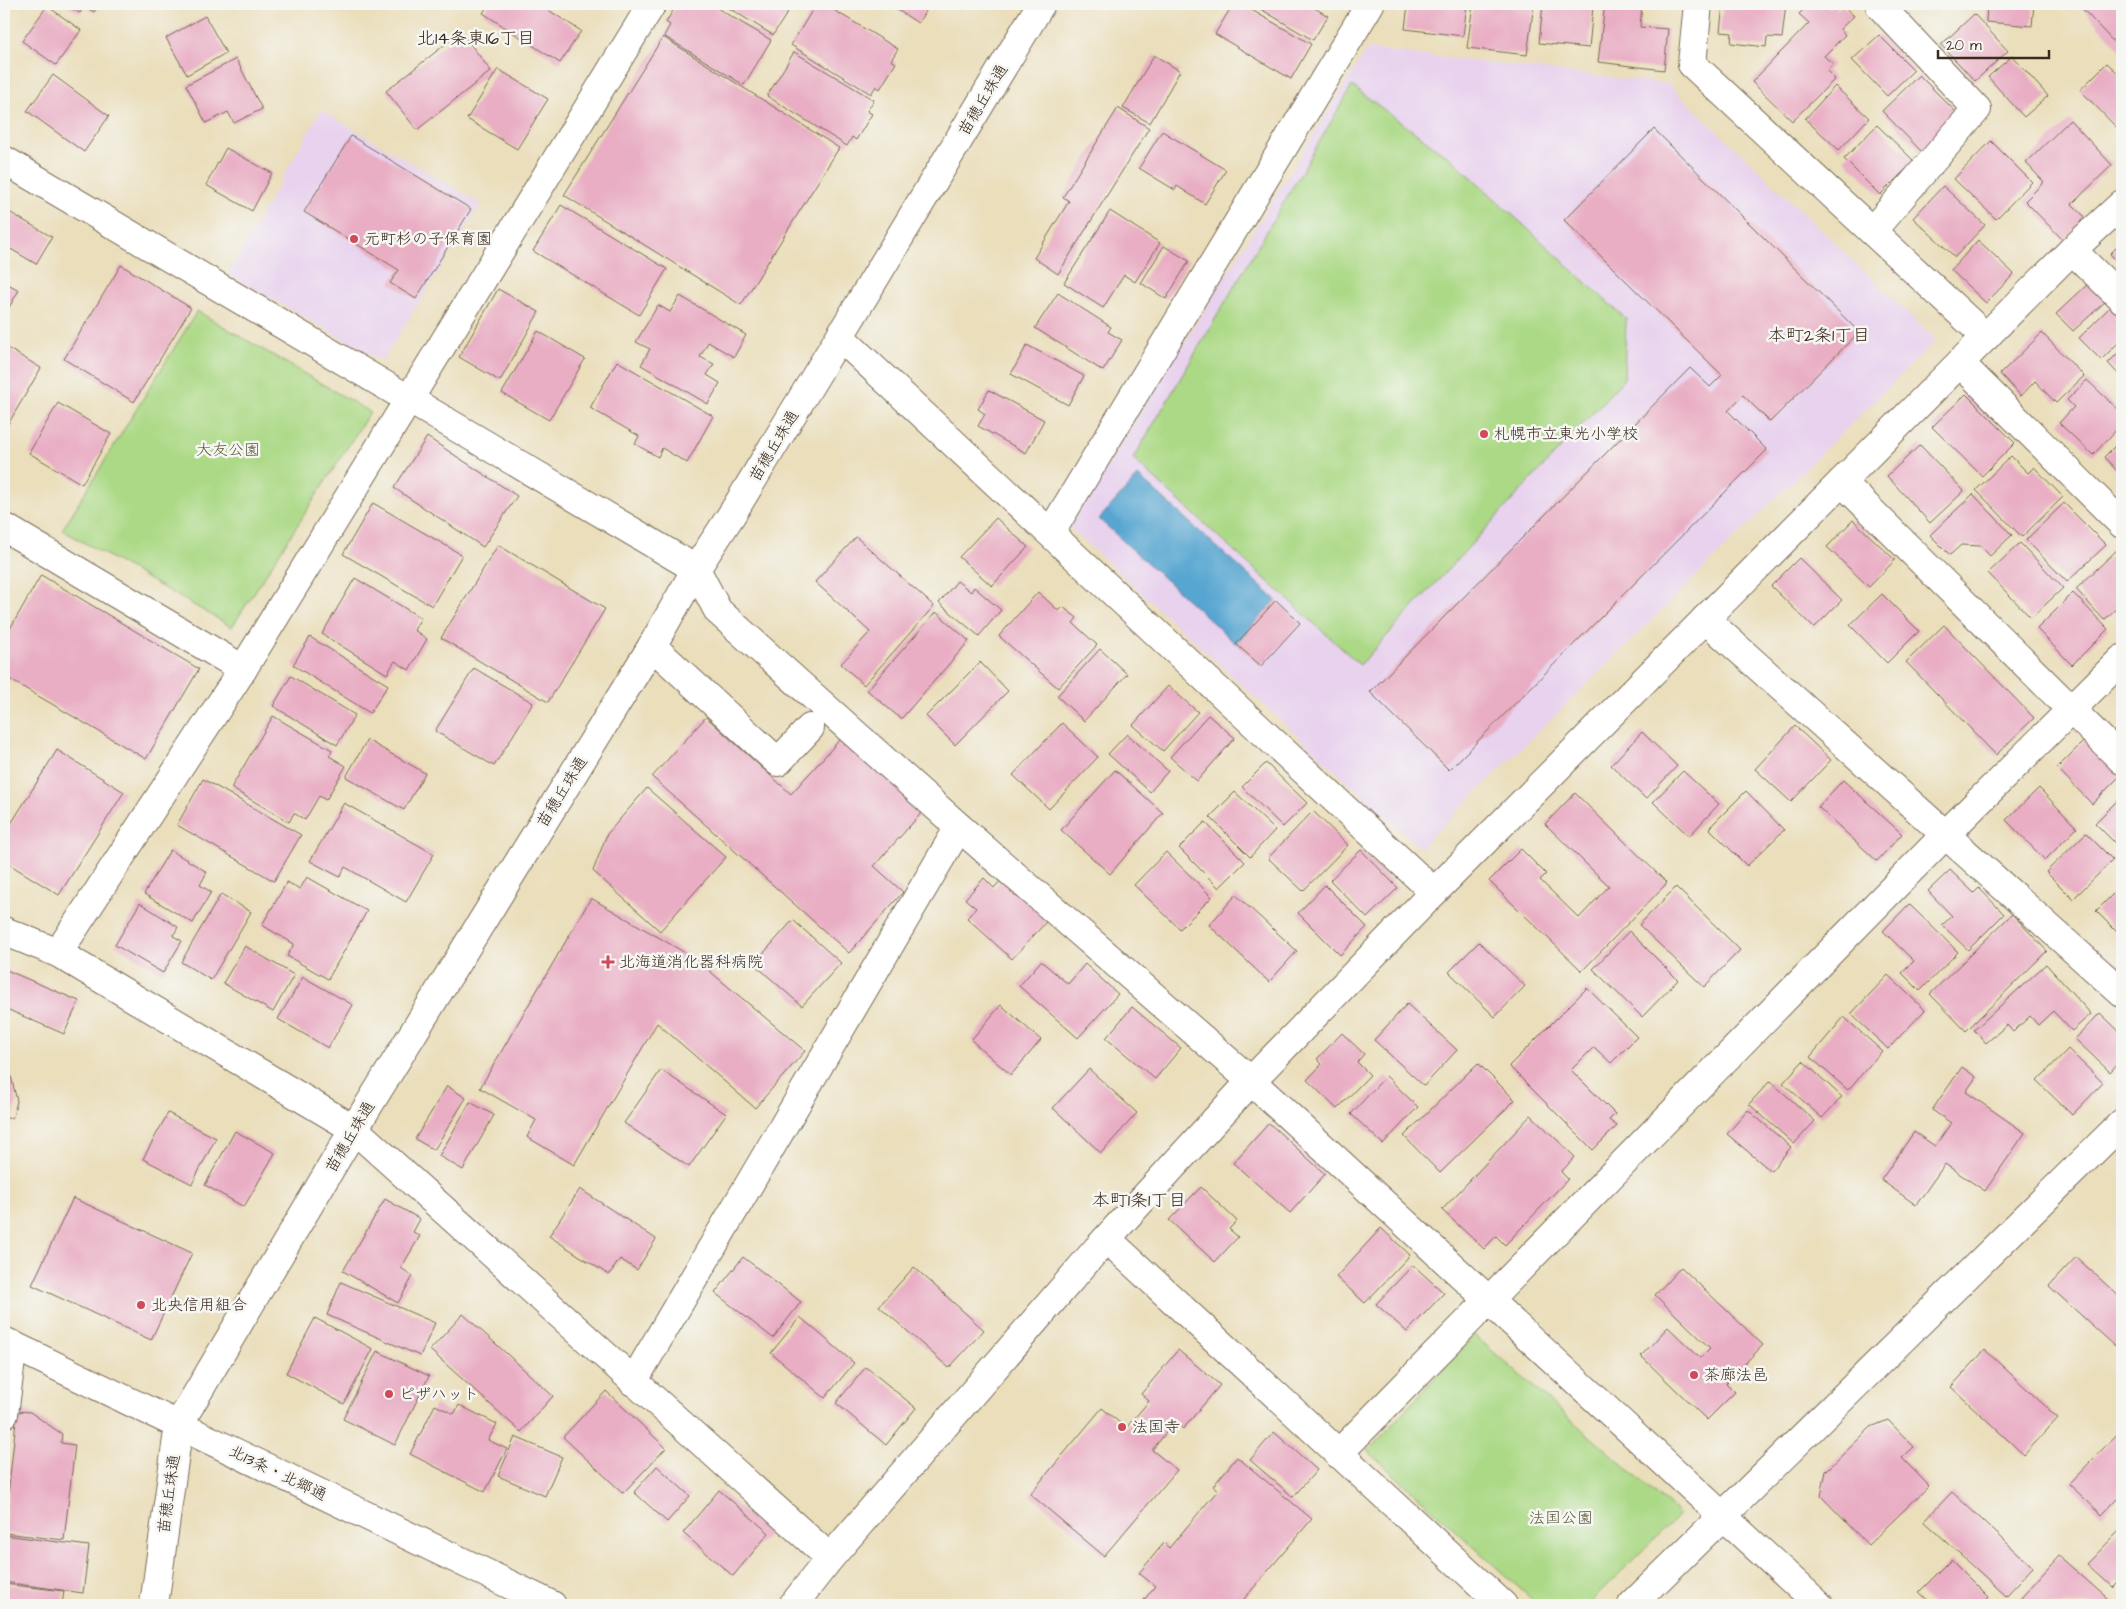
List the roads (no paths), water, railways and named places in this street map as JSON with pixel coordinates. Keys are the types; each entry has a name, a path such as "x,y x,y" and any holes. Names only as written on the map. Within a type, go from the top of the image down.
{"street":[{"path":"58,953 243,669 652,4"},
{"name":"苗穂丘珠通","path":"154,1605 179,1424 354,1128 652,646 696,569 732,514 1041,4"},
{"path":"1051,532 1370,4"},
{"path":"1698,4 1692,64 1986,337"},
{"path":"1872,231 1977,109 1880,4"},
{"path":"4,160 696,569 718,611 959,827 1251,1081 1819,1605"},
{"path":"792,1605 830,1558 1106,1239 1251,1081 1434,892 1705,619 2072,250 2122,204"},
{"path":"2072,250 2122,299"},
{"path":"840,337 1051,532 1434,892"},
{"path":"1960,363 2122,524"},
{"path":"1842,482 2122,760"},
{"path":"4,527 243,669"},
{"path":"1705,619 2122,993"},
{"path":"652,646 778,762 810,728"},
{"path":"1338,1454 1946,834 2122,659"},
{"path":"633,1382 959,827"},
{"path":"4,930 58,953 354,1128 830,1558"},
{"path":"1632,1605 2122,1123"},
{"path":"1106,1239 1503,1605"},
{"path":"4,1414 8,1343"},
{"name":"北13条・北郷通","path":"8,1343 552,1605"}],"water":[{"path":"1138,476 1276,600 1236,644 1099,519"}],"place":[{"name":"元町杉の子保育園","path":"354,239"},
{"name":"札幌市立東光小学校","path":"1484,434"},
{"name":"北海道消化器科病院","path":"608,962"},
{"name":"北央信用組合","path":"141,1305"},
{"name":"茶廊法邑","path":"1694,1375"},
{"name":"ピザハット","path":"389,1394"},
{"name":"法国寺","path":"1122,1427"}],"district":[{"name":"北14条東16丁目","path":"476,38"},
{"name":"本町2条1丁目","path":"1819,335"},
{"name":"本町1条1丁目","path":"1139,1200"}],"park label":[{"name":"大友公園","path":"228,450"},
{"name":"法国公園","path":"1561,1518"}]}
